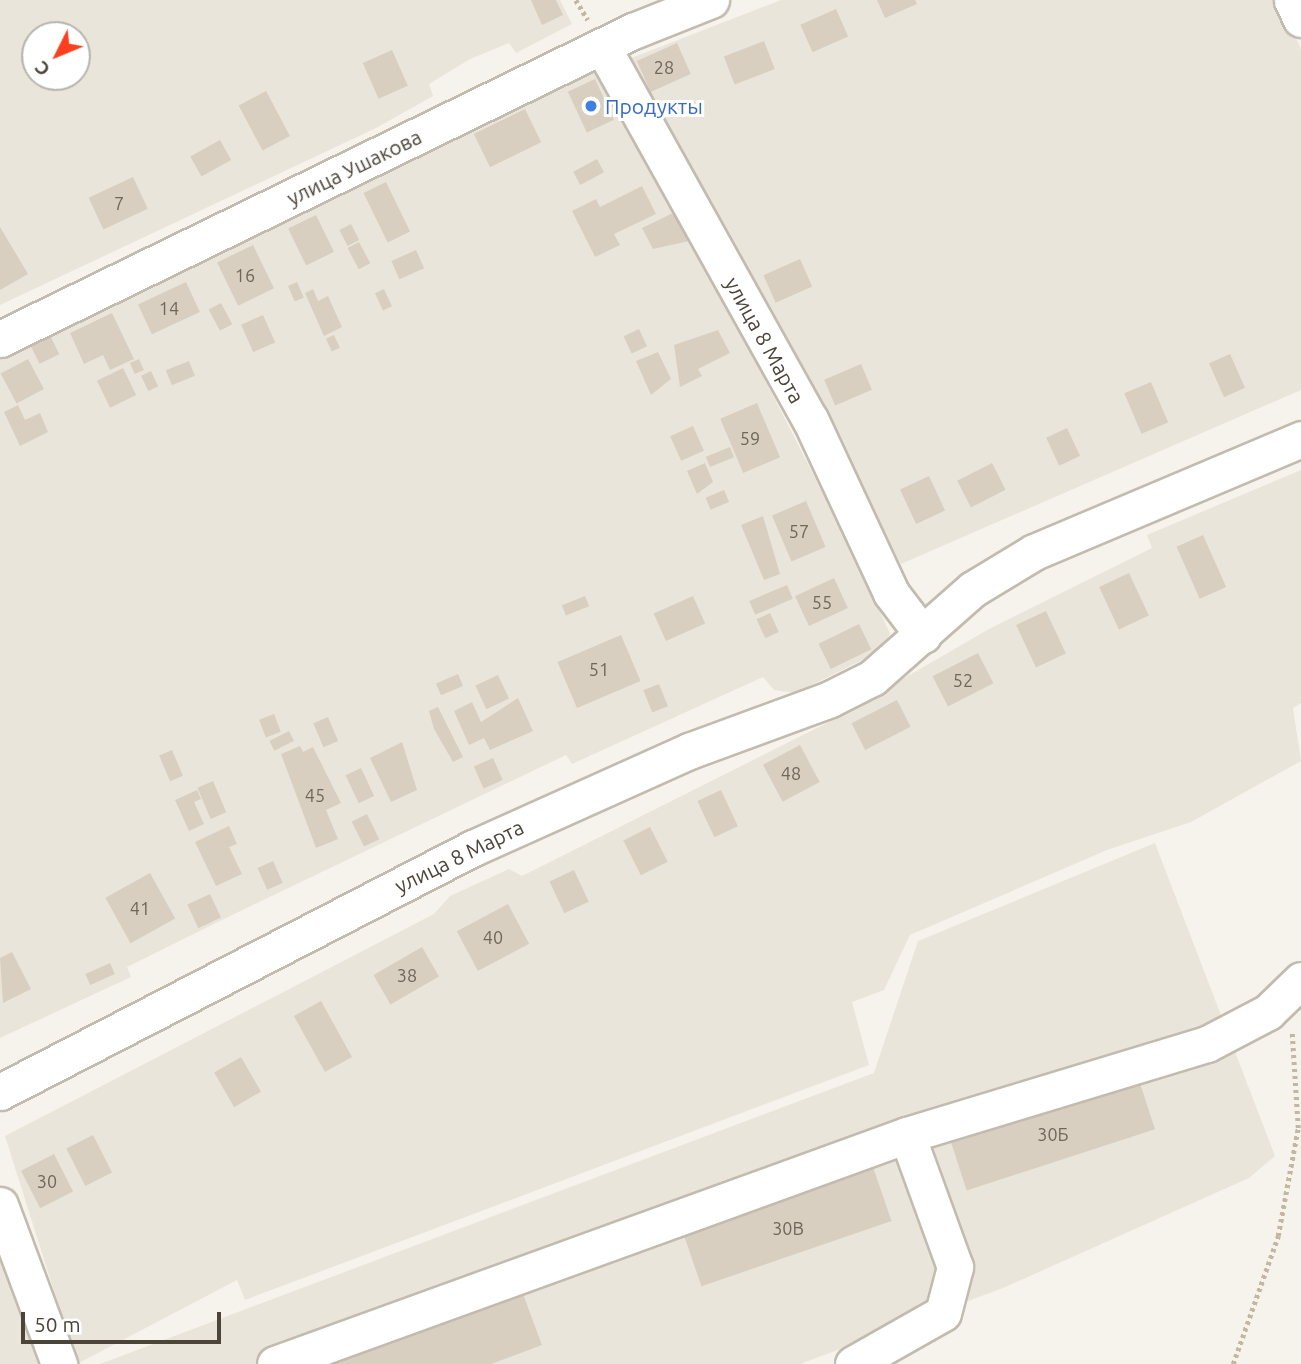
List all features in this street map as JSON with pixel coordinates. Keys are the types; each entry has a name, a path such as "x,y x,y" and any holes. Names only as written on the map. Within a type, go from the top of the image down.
{"street":[{"name":"улица Ушакова","path":"0,339 602,46 711,0"},
{"path":"1292,0 1301,19"},
{"name":"улица 8 Марта","path":"602,46 810,419 891,593 923,635"},
{"name":"улица 8 Марта","path":"1,1090 473,848 652,766 830,699 872,678 973,589 1034,552 1301,439"},
{"path":"275,1364 907,1135 1207,1044 1295,987"},
{"path":"853,1364 943,1313 955,1267 907,1135"},
{"path":"0,1205 59,1364"}],"path":[{"path":"1233,1364 1265,1283 1298,1128 1295,987"}],"shaded area":[{"path":"0,0 560,0 572,24 516,53 509,43 470,59 429,84 433,96 376,128 0,305"},
{"path":"781,0 1278,0 1301,49 1301,390 901,564 629,59"},
{"path":"604,65 855,556 890,634 880,651 796,693 774,690 763,677 572,764 566,755 127,967 131,977 0,1038 0,350"},
{"path":"1301,470 1301,703 1293,708 1301,761 1191,822 1107,850 910,935 884,990 852,1002 869,1065 245,1300 237,1280 77,1364 5,1136 434,914 450,896 509,869 522,876 825,724 989,629 1152,548 1147,535"},
{"path":"1155,843 1275,1156 1249,1178 1003,1288 800,1364 100,1364 874,1073 918,941"},
{"path":"0,1243 41,1364 0,1364"}],"building":[{"path":"531,0 556,0 563,15 542,25"},
{"path":"877,0 915,0 917,4 885,18"},
{"path":"836,9 848,36 813,52 800,25"},
{"path":"764,41 775,69 735,84 724,56"},
{"path":"677,43 691,74 651,92 637,61"},
{"path":"392,50 408,86 379,99 363,63"},
{"name":"Продукты","path":"595,79 614,120 587,132 568,92"},
{"path":"266,91 290,136 263,151 239,106"},
{"path":"525,109 541,142 490,167 474,134"},
{"path":"220,140 231,160 201,177 190,156"},
{"path":"597,159 604,172 580,185 573,172"},
{"path":"133,177 148,209 103,229 89,198"},
{"path":"386,182 410,231 388,242 364,193"},
{"path":"642,186 656,214 614,234 620,245 595,257 572,211 596,199 600,207"},
{"path":"675,212 689,241 653,249 642,228"},
{"path":"316,215 334,252 306,265 288,229"},
{"path":"351,224 359,240 348,246 339,230"},
{"path":"0,227 28,274 0,290"},
{"path":"359,242 370,263 359,269 348,248"},
{"path":"253,245 274,288 238,306 217,263"},
{"path":"416,250 424,268 399,279 391,261"},
{"path":"800,259 812,286 776,303 763,275"},
{"path":"186,282 200,312 152,334 138,304"},
{"path":"297,282 304,298 295,302 288,286"},
{"path":"313,289 318,301 328,296 342,327 324,336 305,293"},
{"path":"384,289 392,306 383,310 375,293"},
{"path":"221,303 232,324 220,331 209,310"},
{"path":"112,313 134,359 110,370 103,355 84,364 70,333"},
{"path":"263,315 275,342 253,352 241,325"},
{"path":"47,329 59,354 40,364 27,339"},
{"path":"639,329 647,346 632,353 624,336"},
{"path":"718,330 730,353 698,369 702,376 680,387 674,345"},
{"path":"334,335 340,348 332,351 326,339"},
{"path":"658,352 671,379 651,395 636,361"},
{"path":"1230,354 1245,388 1224,397 1209,363"},
{"path":"28,359 44,389 17,404 1,374"},
{"path":"139,359 144,370 135,374 130,363"},
{"path":"189,361 195,376 172,385 166,370"},
{"path":"861,364 872,390 835,405 824,380"},
{"path":"123,368 136,395 110,408 97,381"},
{"path":"151,371 158,386 148,391 141,376"},
{"path":"1151,382 1168,423 1141,434 1124,393"},
{"path":"757,403 780,457 743,473 720,419"},
{"path":"18,405 25,420 40,413 48,432 20,446 4,412"},
{"path":"693,426 704,451 681,461 670,436"},
{"path":"1067,428 1080,456 1059,466 1046,438"},
{"path":"730,447 734,457 710,467 706,457"},
{"path":"705,463 713,482 697,494 687,471"},
{"path":"992,463 1006,490 971,507 957,481"},
{"path":"929,476 945,510 916,524 900,490"},
{"path":"724,490 729,502 711,510 706,498"},
{"path":"806,501 826,547 791,561 772,515"},
{"path":"763,516 780,574 764,580 741,525"},
{"path":"1203,535 1226,587 1200,599 1177,547"},
{"path":"1129,573 1149,616 1119,630 1099,587"},
{"path":"834,578 848,608 809,626 795,596"},
{"path":"787,585 793,599 755,615 749,601"},
{"path":"585,596 589,606 566,616 562,605"},
{"path":"693,596 705,623 666,641 654,613"},
{"path":"1046,611 1066,654 1036,668 1016,625"},
{"path":"770,613 779,632 765,638 756,619"},
{"path":"859,624 871,649 831,669 819,644"},
{"path":"621,635 641,681 577,708 557,662"},
{"path":"978,653 993,683 948,706 933,676"},
{"path":"458,674 463,686 441,695 436,683"},
{"path":"498,675 509,699 486,709 475,686"},
{"path":"659,684 668,706 652,713 643,690"},
{"path":"518,698 533,731 490,750 484,738 469,745 454,711 472,702 481,722"},
{"path":"897,700 911,727 865,750 852,723"},
{"path":"438,707 463,757 453,762 434,729 429,711"},
{"path":"274,714 281,732 266,737 259,720"},
{"path":"328,717 338,741 323,747 313,723"},
{"path":"289,731 294,741 274,751 269,741"},
{"path":"402,742 417,790 391,802 370,758"},
{"path":"800,745 820,782 783,802 763,765"},
{"path":"300,746 303,752 313,747 341,803 326,810 338,839 316,848 281,754"},
{"path":"172,750 183,776 170,781 159,755"},
{"path":"493,758 503,780 484,788 474,767"},
{"path":"361,768 374,796 359,803 346,775"},
{"path":"213,781 226,812 211,819 197,788"},
{"path":"197,790 201,799 194,802 204,824 189,831 175,800"},
{"path":"721,790 738,826 714,837 697,801"},
{"path":"367,814 379,839 364,847 352,821"},
{"path":"229,826 237,844 229,847 242,874 216,886 195,842"},
{"path":"650,827 668,862 641,875 623,841"},
{"path":"273,861 283,883 267,890 257,868"},
{"path":"574,870 589,902 564,913 550,881"},
{"path":"150,873 175,918 131,943 105,898"},
{"path":"210,894 221,918 198,928 187,905"},
{"path":"508,904 529,944 478,971 457,931"},
{"path":"422,947 439,976 391,1004 374,975"},
{"path":"12,952 31,989 3,1003 0,958"},
{"path":"110,963 115,974 90,985 85,974"},
{"path":"321,1001 352,1057 325,1072 294,1016"},
{"path":"241,1057 261,1092 234,1107 214,1072"},
{"path":"1138,1077 1155,1129 967,1190 950,1138"},
{"path":"93,1135 112,1172 85,1186 66,1149"},
{"path":"54,1154 73,1191 40,1208 21,1171"},
{"path":"873,1167 892,1221 702,1286 683,1232"},
{"path":"523,1294 542,1345 491,1364 334,1364"}],"place":[{"name":"Продукты","path":"591,106"}]}
